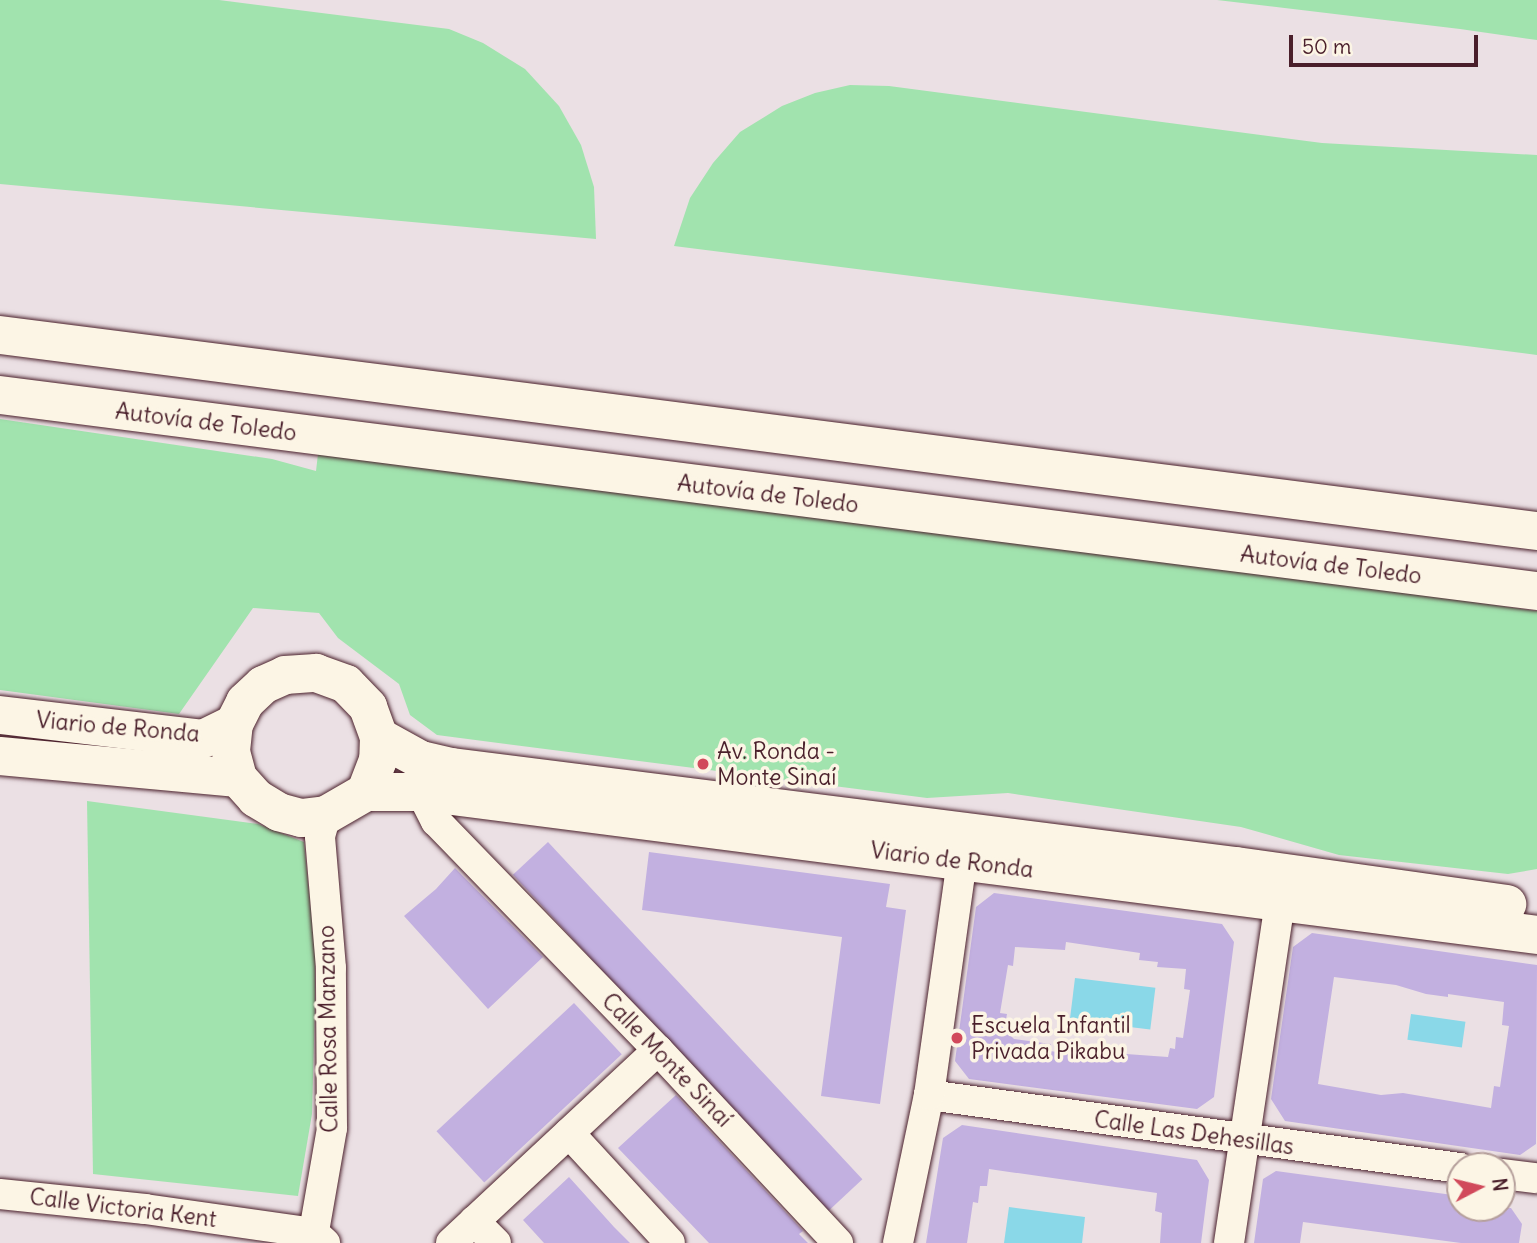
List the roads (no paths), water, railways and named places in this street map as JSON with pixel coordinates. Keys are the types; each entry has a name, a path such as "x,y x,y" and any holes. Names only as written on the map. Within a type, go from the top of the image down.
{"main road":[{"path":"0,335 1537,531"},
{"name":"Autovía de Toledo","path":"0,395 1537,591"},
{"path":"316,673 346,684 368,707 379,737 378,760 366,792 326,815 301,818 279,812 256,798 237,778 231,751 234,724 246,702 263,685 285,675 316,673"},
{"name":"Viario de Ronda","path":"0,715 203,739 234,724"},
{"name":"Viario de Ronda","path":"379,737 421,760 452,766 1223,864 1537,908"},
{"name":"Viario de Ronda","path":"0,756 237,778"},
{"name":"Viario de Ronda","path":"366,792 421,792 1537,935"}],"street":[{"name":"Calle Monte Sinaí","path":"421,792 436,821 658,1050 838,1243"},
{"name":"Calle Rosa Manzano","path":"317,1240 332,1128 331,968 320,836 326,815"},
{"path":"898,1243 929,1095 962,862"},
{"path":"1229,1243 1280,901"},
{"path":"451,1243 658,1050"},
{"name":"Calle Las Dehesillas","path":"929,1095 1243,1141 1446,1166"},
{"path":"569,1133 670,1243"},
{"path":"1516,1176 1537,1178"},
{"name":"Calle Victoria Kent","path":"0,1194 145,1209 317,1240"},
{"path":"474,1221 496,1243"}],"water":[{"path":"1075,978 1155,988 1150,1030 1070,1020"},
{"path":"1411,1014 1465,1022 1462,1047 1407,1040"},
{"path":"1009,1207 1085,1217 1082,1243 1004,1243"}],"place":[{"name":"Av. Ronda - Monte Sinaí","path":"703,764"},
{"name":"Escuela Infantil Privada Pikabu","path":"957,1038"}]}
